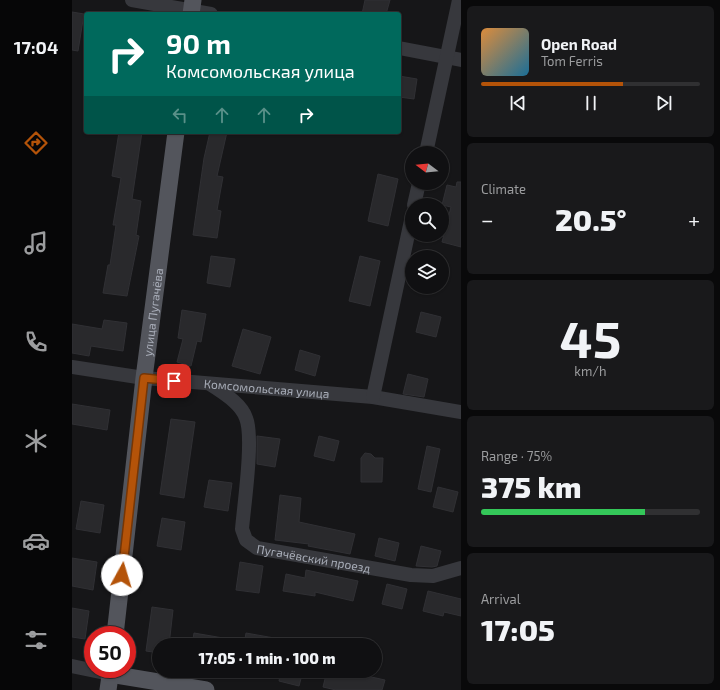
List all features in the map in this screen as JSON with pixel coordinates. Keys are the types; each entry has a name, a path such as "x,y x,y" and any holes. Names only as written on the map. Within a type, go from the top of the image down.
{"main road":[{"name":"улица Пугачёва","path":"116,626 144,378 176,134"},
{"path":"110,678 206,690"}],"street":[{"path":"132,0 192,8 205,12"},
{"path":"427,146 459,0"},
{"path":"401,48 461,60"},
{"path":"373,397 406,242"},
{"name":"Комсомольская улица","path":"72,367 144,378 373,397 461,412"},
{"name":"Пугачёвский проезд","path":"210,384 232,400 246,417 250,437 242,529 246,540 257,548 411,574 433,576 461,568"},
{"path":"72,666 84,670"}],"building":[{"path":"365,0 390,0 387,12 362,12"},
{"path":"72,12 84,14 78,51 72,50"},
{"path":"401,76 417,79 414,99 401,97"},
{"path":"119,134 142,134 132,199 141,201 136,235 139,236 127,296 103,293 108,265 110,265 116,225 113,225 121,178 112,176"},
{"path":"210,134 227,134 217,176 223,177 217,210 221,211 217,238 193,235 204,158"},
{"path":"378,174 398,179 388,226 368,221"},
{"path":"457,182 461,182 461,247 442,242 449,242 449,215 451,207 449,207 449,198 444,198 446,190 449,190 449,185 456,187"},
{"path":"211,256 235,259 230,287 207,283"},
{"path":"360,256 380,261 370,306 349,301"},
{"path":"182,310 206,314 201,342 197,341 191,366 177,362 183,339 178,338"},
{"path":"421,312 441,317 436,337 416,332"},
{"path":"104,320 127,323 123,351 91,346 89,356 72,353 72,324 102,329"},
{"path":"243,329 271,337 260,374 232,366"},
{"path":"300,350 320,356 315,376 295,370"},
{"path":"408,374 428,379 424,397 403,394"},
{"path":"72,404 110,410 107,430 72,424"},
{"path":"171,419 195,422 184,498 160,494"},
{"path":"257,436 280,439 275,467 257,464"},
{"path":"319,436 339,441 334,461 314,456"},
{"path":"427,446 440,449 431,492 418,489"},
{"path":"365,453 371,454 375,458 383,458 382,482 361,482 361,458"},
{"path":"209,480 232,483 228,511 204,507"},
{"path":"438,487 458,492 453,512 433,507"},
{"path":"280,495 301,498 299,522 355,534 350,554 308,546 309,544 275,540"},
{"path":"81,501 104,505 100,533 76,529"},
{"path":"162,518 185,522 181,550 157,546"},
{"path":"379,538 399,543 395,561 375,556"},
{"path":"421,546 441,551 437,566 416,566"},
{"path":"72,558 97,562 93,590 72,586"},
{"path":"240,562 263,566 259,593 236,590"},
{"path":"306,570 358,581 353,601 315,592 315,596 283,591 286,574 305,578"},
{"path":"387,584 407,589 402,609 382,604"},
{"path":"428,591 461,599 461,616 444,612 443,616 423,611"},
{"path":"152,607 173,610 170,638 152,638 152,652 146,651"},
{"path":"72,608 89,611 87,626 84,626 84,639 72,637"},
{"path":"194,633 223,638 193,638"},
{"path":"246,633 274,638 245,638"},
{"path":"280,678 301,678 299,686 279,681"},
{"path":"325,678 376,678 385,680 382,690 336,690 323,687"}],"route":[{"path":"122,575 144,378 174,381"}]}
